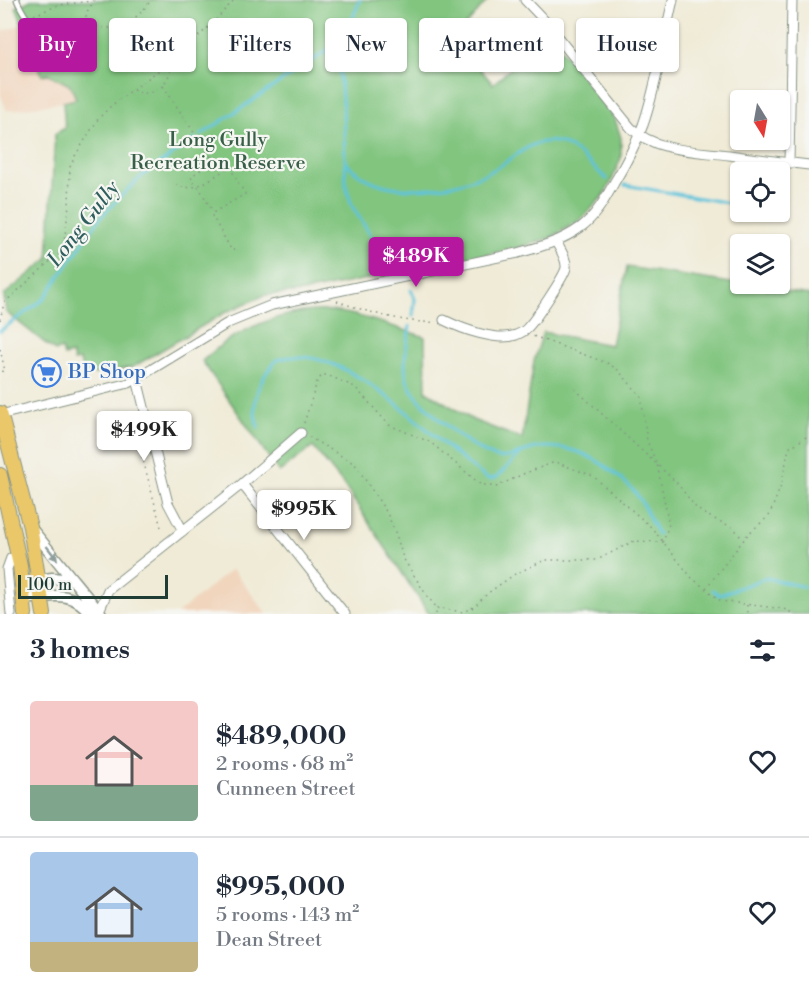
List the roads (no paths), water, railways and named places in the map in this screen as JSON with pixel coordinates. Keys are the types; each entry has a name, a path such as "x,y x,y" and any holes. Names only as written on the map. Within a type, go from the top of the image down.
{"main road":[{"path":"0,414 30,527 44,614"},
{"path":"0,475 15,557 22,582 25,614"}],"street":[{"path":"525,0 639,136 683,149 781,162"},
{"path":"0,414 137,380 244,315 278,303 501,257 556,242 582,226 600,208 639,136 673,0"},
{"path":"789,162 792,0"},
{"path":"790,163 809,165"},
{"path":"444,320 464,329 497,336 512,336 525,330 534,320 565,270 565,260 556,242"},
{"path":"137,380 168,503 183,531"},
{"path":"86,595 108,590 242,484 301,433"},
{"path":"242,484 345,614"},
{"path":"30,527 86,595 97,613"},
{"path":"11,614 7,569 15,557"},
{"path":"22,582 40,579 73,580"},
{"path":"97,613 108,590"},
{"path":"24,599 74,597 97,613"}],"lane":[{"path":"17,0 28,18"}],"waterway":[{"name":"Long Gully","path":"201,135 340,42 346,34 360,0"},
{"path":"340,72 346,186 352,206 390,266"},
{"name":"Long Gully","path":"0,331 44,299 100,218 117,200 142,176 195,139"},
{"path":"345,162 357,173 374,182 390,187 427,188 464,182 495,169 531,146 556,142 577,152 607,179"},
{"path":"625,185 730,203"},
{"path":"411,290 415,299 413,316"},
{"path":"410,326 405,364 409,385 424,405 450,429 479,449 501,458 544,447 570,450 596,460 635,492 658,534"},
{"path":"258,427 256,399 266,374 277,360 304,357 332,364 360,378 488,479 496,478 520,454"},
{"path":"713,590 719,595 766,578 809,588"}],"place":[{"name":"BP Shop","path":"47,372"}],"park label":[{"name":"Long Gully Recreation Reserve","path":"218,152"}]}
